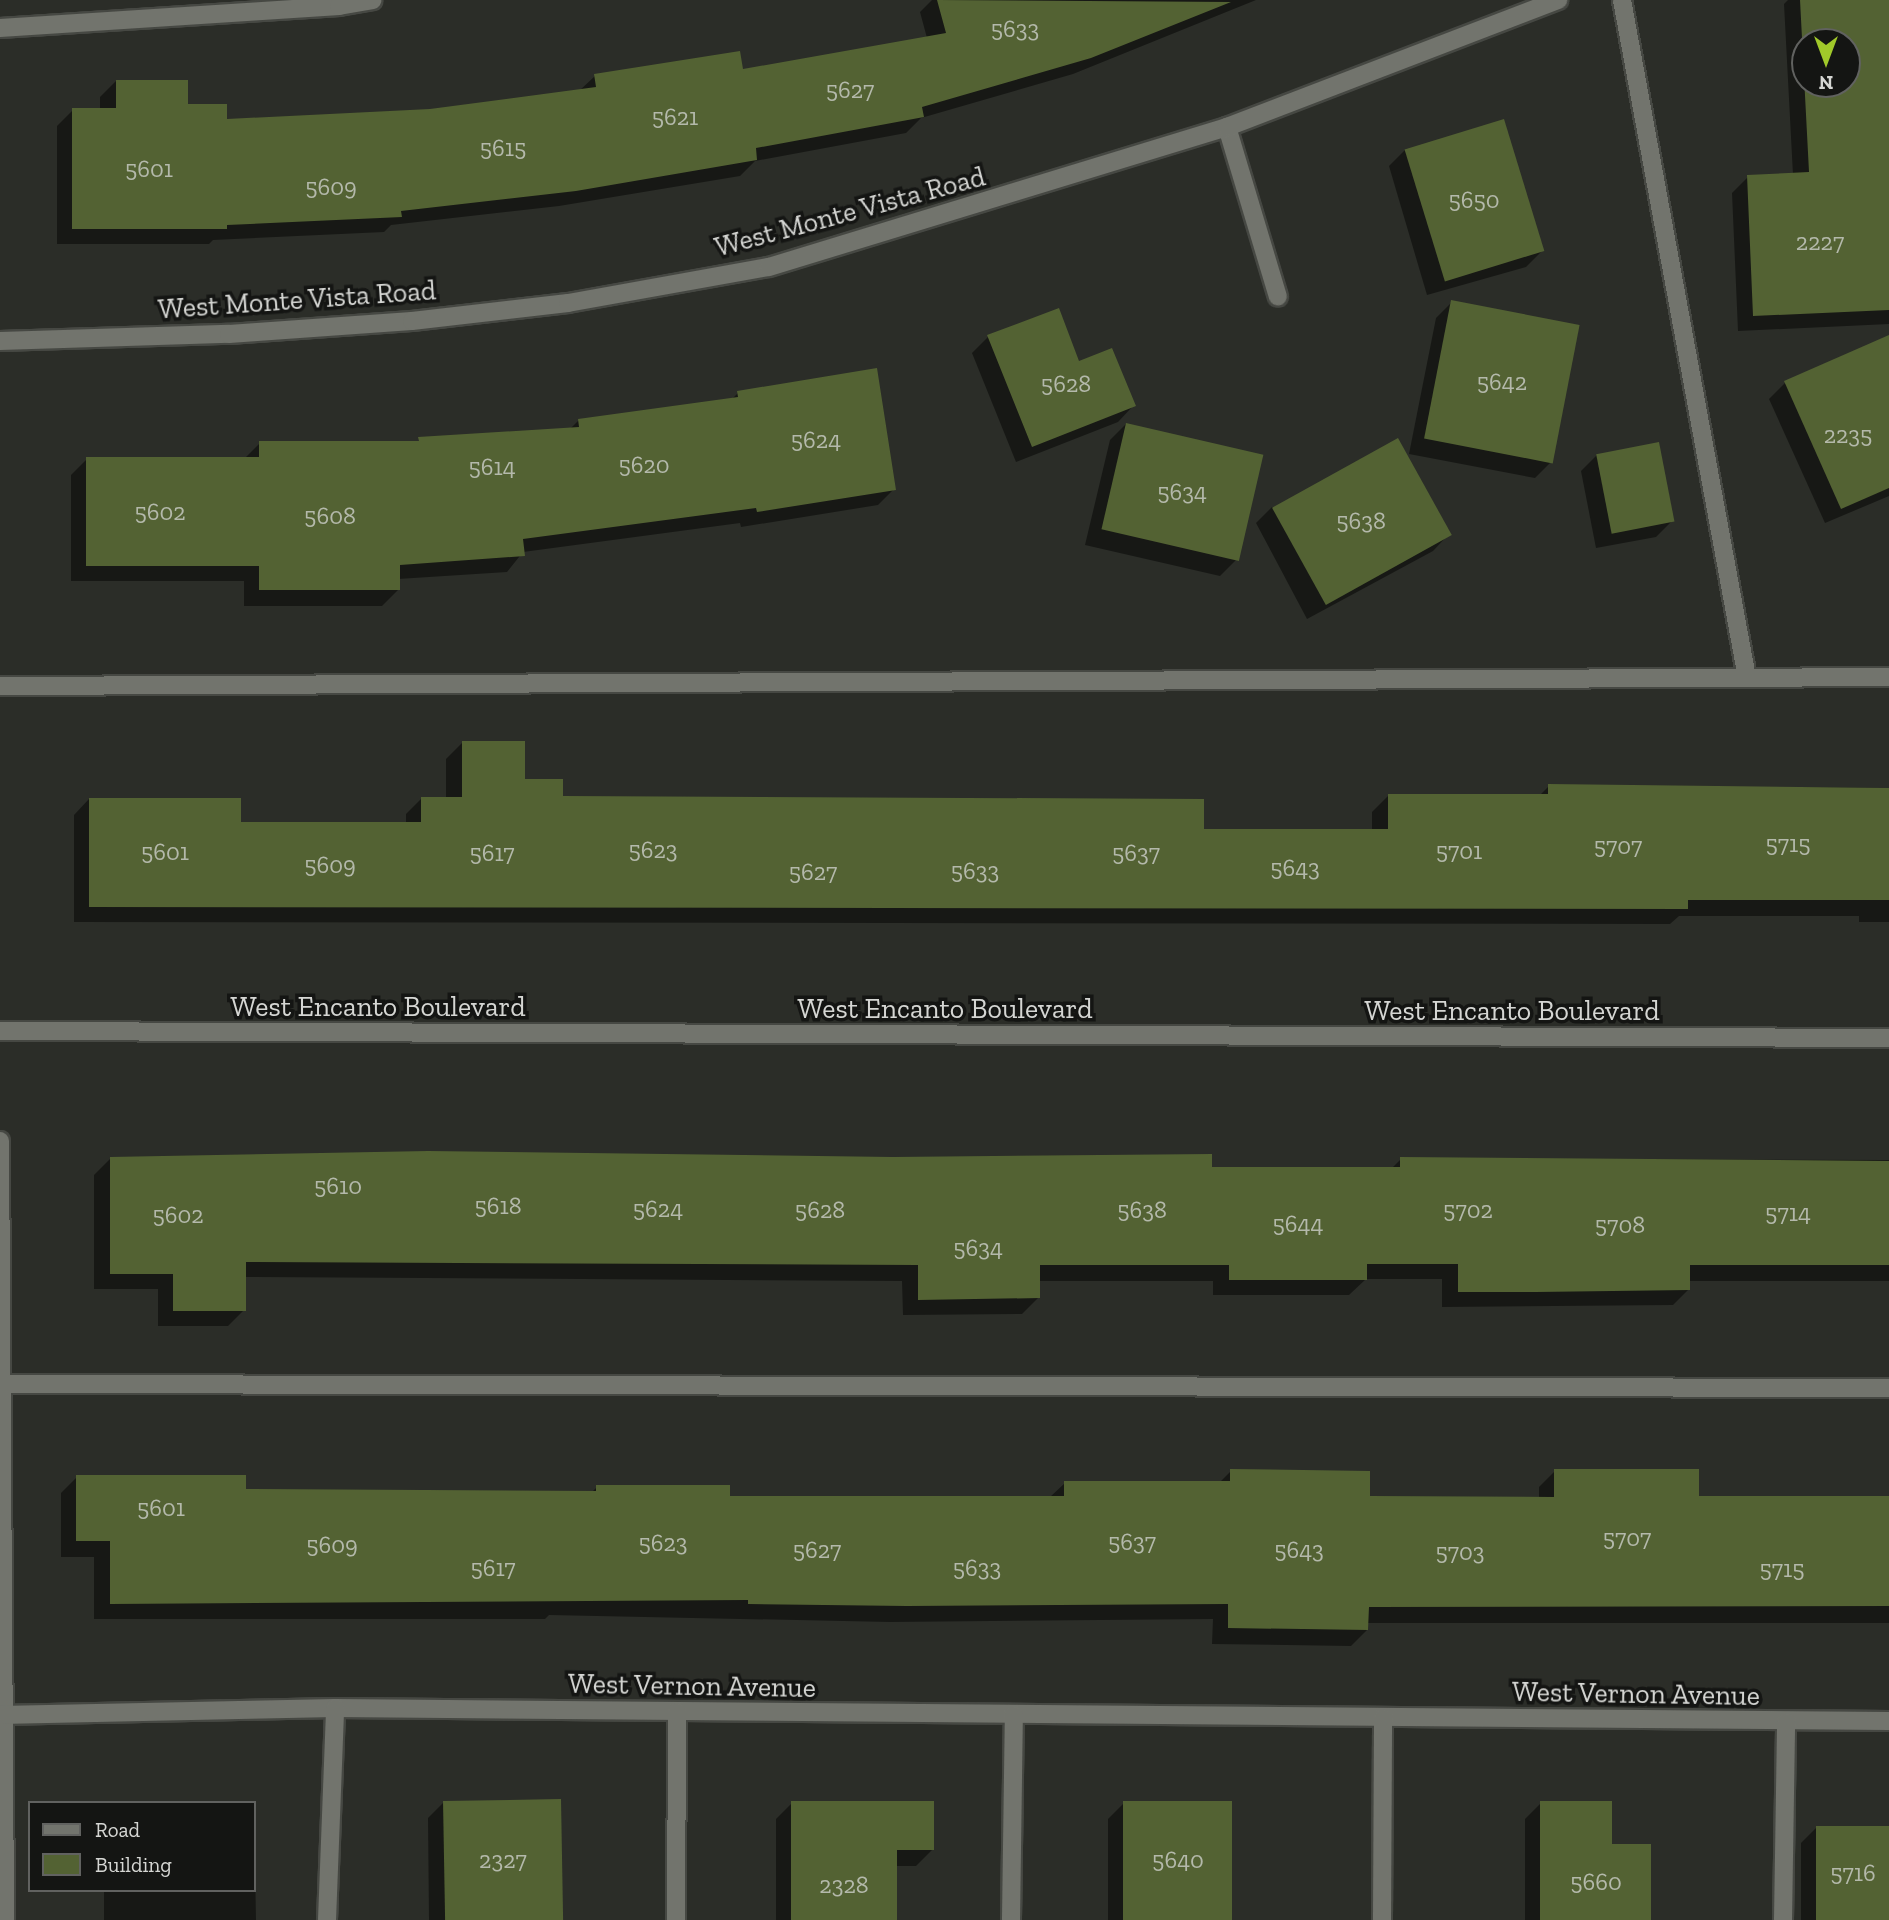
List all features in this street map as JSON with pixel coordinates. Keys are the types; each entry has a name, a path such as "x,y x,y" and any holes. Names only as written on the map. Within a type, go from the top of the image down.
{"street":[{"path":"0,28 339,6 372,0"},
{"name":"West Monte Vista Road","path":"0,341 229,334 412,321 568,303 769,267 1227,127 1558,0"},
{"path":"1622,0 1747,677"},
{"path":"1227,127 1279,297"},
{"path":"0,686 1889,677"},
{"name":"West Encanto Boulevard","path":"0,1031 1889,1038"},
{"path":"0,1142 5,1920"},
{"path":"1,1384 1889,1388"},
{"path":"327,1920 335,1708"},
{"name":"West Vernon Avenue","path":"2,1715 335,1708 1889,1721"},
{"path":"676,1920 677,1712"},
{"path":"1011,1920 1014,1715"},
{"path":"1382,1920 1383,1718"},
{"path":"1783,1920 1786,1722"}],"building":[{"path":"937,0 1231,2 1091,58 922,107 924,117 756,148 757,160 576,191 401,211 402,217 227,225 227,229 72,229 72,108 116,108 116,80 188,80 188,104 227,104 227,119 430,109 596,87 594,74 740,51 743,69 946,33"},
{"path":"1800,0 1889,0 1889,310 1753,316 1747,175 1809,172 1805,98 1861,98 1861,28 1801,28"},
{"path":"1504,119 1544,251 1445,281 1405,149"},
{"path":"1451,300 1580,325 1553,463 1424,438"},
{"path":"1059,308 1079,361 1112,348 1136,406 1032,447 987,335"},
{"path":"1889,335 1889,488 1841,509 1784,381"},
{"path":"877,368 896,490 757,512 756,508 523,539 525,556 400,565 400,590 259,590 259,566 86,566 86,457 259,457 259,441 419,441 418,437 579,427 578,419 738,397 737,391"},
{"path":"1126,423 1263,455 1239,561 1101,529"},
{"path":"1398,438 1452,535 1326,605 1272,508"},
{"path":"1659,442 1674,522 1612,534 1596,454"},
{"path":"462,741 525,741 525,779 563,779 563,796 1204,799 1204,829 1388,829 1388,794 1548,794 1548,784 1889,788 1889,900 1688,900 1688,909 89,907 89,798 241,798 241,822 421,822 421,797 462,797"},
{"path":"428,1151 893,1157 1212,1154 1212,1167 1400,1167 1400,1157 1889,1161 1889,1265 1690,1265 1690,1290 1458,1292 1458,1264 1367,1264 1367,1280 1229,1280 1229,1265 1040,1265 1040,1298 918,1300 918,1265 246,1262 246,1311 173,1311 173,1274 110,1274 110,1157"},
{"path":"1230,1469 1370,1471 1370,1496 1554,1497 1554,1469 1699,1469 1699,1496 1889,1496 1889,1606 1369,1607 1368,1630 1228,1628 1228,1604 907,1606 748,1604 748,1600 110,1604 110,1541 76,1541 76,1475 246,1475 246,1489 596,1491 596,1485 730,1485 730,1496 1064,1496 1064,1481 1230,1481"},
{"path":"561,1799 563,1920 445,1920 443,1801"},
{"path":"791,1801 934,1801 934,1850 897,1850 897,1920 791,1920"},
{"path":"1123,1801 1232,1801 1232,1920 1123,1920"},
{"path":"1540,1801 1612,1801 1612,1844 1651,1844 1651,1920 1540,1920"},
{"path":"1816,1826 1889,1826 1889,1920 1816,1920"}]}
